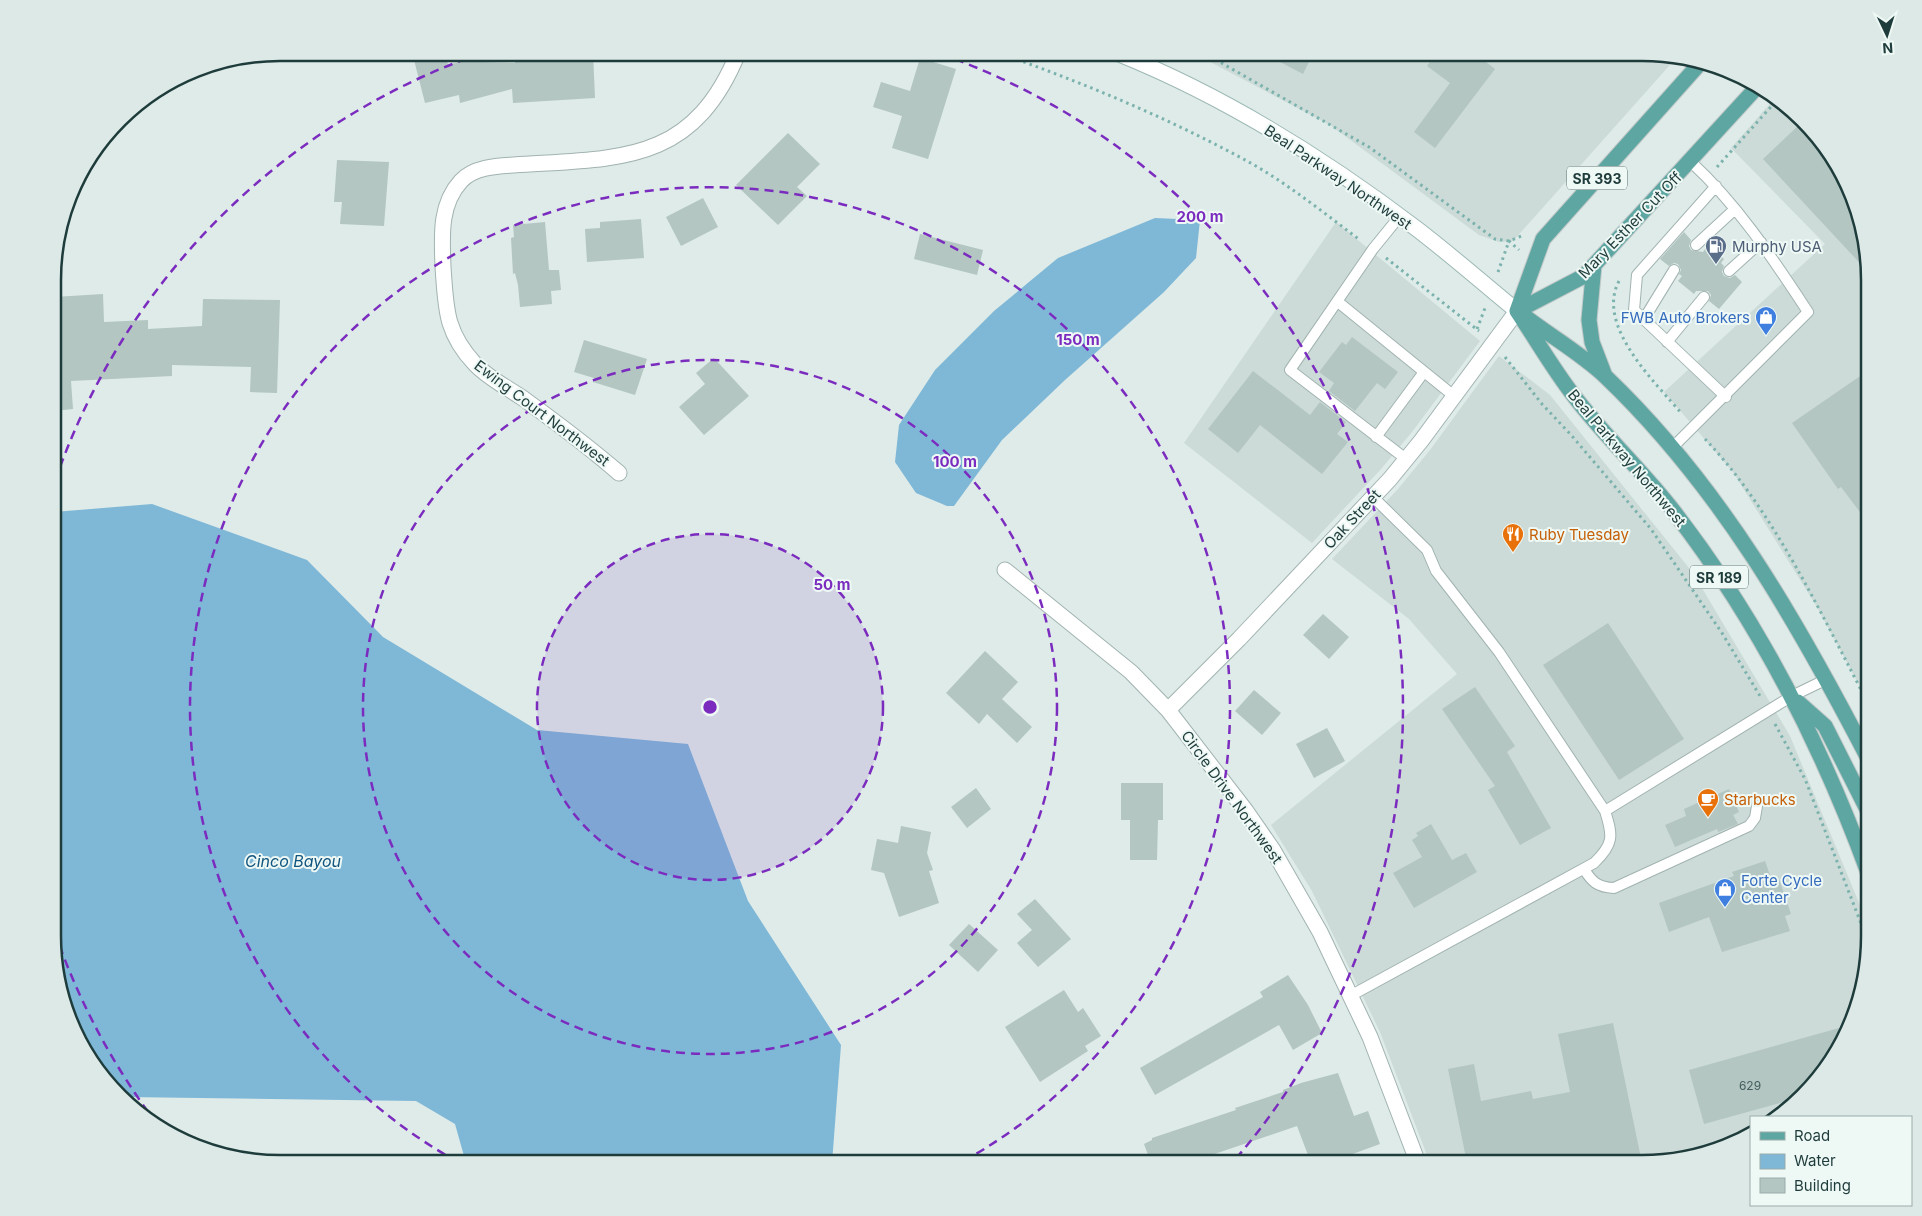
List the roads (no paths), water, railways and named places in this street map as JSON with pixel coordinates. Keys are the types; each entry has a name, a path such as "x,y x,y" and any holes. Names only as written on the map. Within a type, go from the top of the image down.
{"main road":[{"name":"SR 393","path":"1517,311 1542,239 1696,68"},
{"name":"Mary Esther Cut Off","path":"1517,311 1584,276 1691,162 1753,92"},
{"path":"1594,265 1589,320 1592,342 1605,376"},
{"name":"Beal Parkway Northwest","path":"1517,311 1605,376 1672,448 1743,538 1793,618 1861,745"},
{"name":"Beal Parkway Northwest","path":"1517,311 1574,396 1675,513 1725,586 1782,676 1819,752 1861,855"},
{"path":"1792,696 1824,726 1861,798"}],"street":[{"name":"Ewing Court Northwest","path":"620,473 583,442 476,366 459,345 448,324 443,221 449,201 462,181 472,173 492,167 613,159 658,146 693,121 714,98 733,61"},
{"name":"Beal Parkway Northwest","path":"1136,61 1222,102 1308,153 1399,217 1517,311"},
{"name":"Oak Street","path":"1168,710 1240,639 1373,497 1406,459 1517,311"},
{"name":"Circle Drive Northwest","path":"1005,570 1123,666 1168,710 1273,850 1302,898 1370,1037 1415,1155"}],"lane":[{"path":"1672,448 1726,397 1808,312 1761,242 1735,208 1691,162"},
{"path":"1716,186 1637,275 1634,310 1726,397"},
{"path":"1696,245 1735,208"},
{"path":"1399,217 1373,249 1290,370 1406,459"},
{"path":"1729,270 1761,242"},
{"path":"1644,319 1674,270"},
{"path":"1667,342 1704,297"},
{"path":"1338,302 1454,396"},
{"path":"1376,437 1424,372"},
{"path":"1350,996 1594,863 1607,851 1612,833 1605,811 1499,652 1436,571 1427,550 1373,497"},
{"path":"1605,811 1768,710 1827,679"},
{"path":"1584,869 1592,882 1600,887 1614,888 1749,826 1755,818 1757,806"}],"water":[{"path":"1155,218 1200,220 1196,258 1164,292 1065,380 1002,440 954,506 947,506 916,493 895,462 899,425 935,370 994,311 1058,258"},
{"name":"Cinco Bayou","path":"152,504 307,560 383,637 537,730 688,744 748,901 841,1045 833,1155 464,1155 455,1124 416,1101 132,1097 125,1091 98,1058 84,1033 73,1006 63,965 61,936 61,511"}],"place":[{"name":"Murphy USA","path":"1716,265"},
{"name":"FWB Auto Brokers","path":"1766,336"},
{"name":"Ruby Tuesday","path":"1513,553"},
{"name":"Starbucks","path":"1708,818"},
{"name":"Forte Cycle Center","path":"1725,908"}]}
